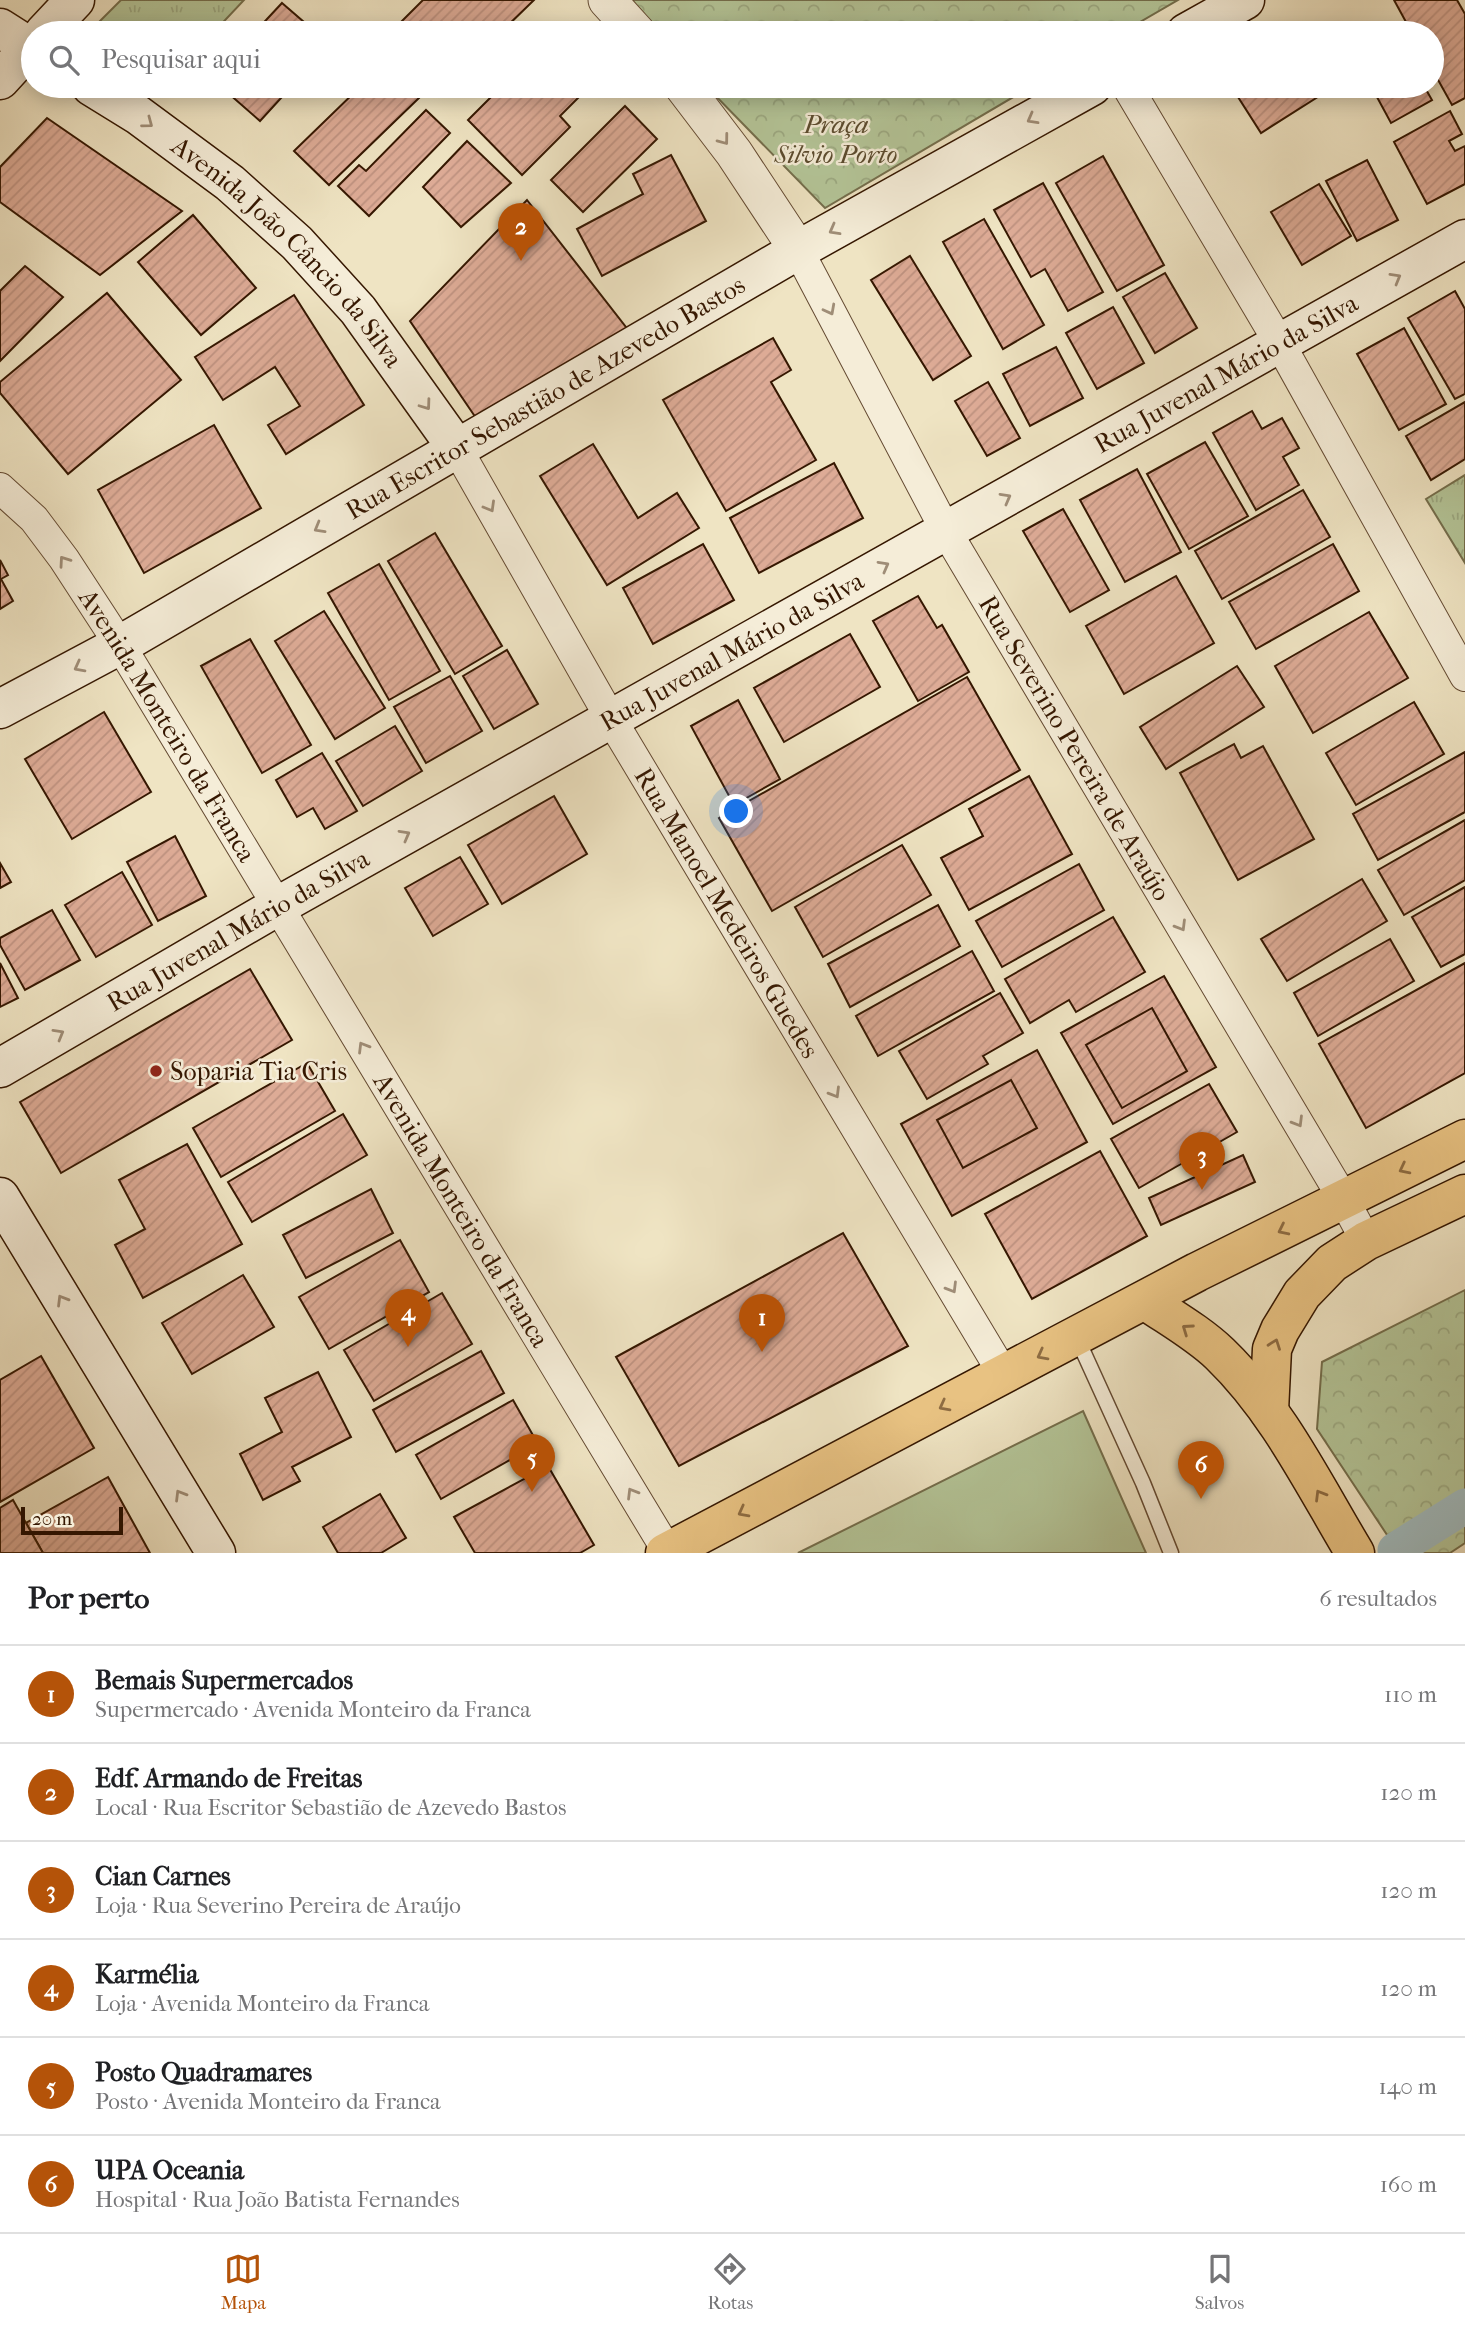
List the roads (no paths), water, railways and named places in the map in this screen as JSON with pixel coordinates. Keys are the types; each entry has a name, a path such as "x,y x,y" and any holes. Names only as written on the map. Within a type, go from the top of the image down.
{"main road":[{"path":"50,21 75,0"},
{"path":"1207,21 1245,0"},
{"path":"0,80 21,50"},
{"name":"Avenida João Câncio da Silva","path":"110,98 138,115 230,183 297,243 358,310 456,447"},
{"name":"Rua Escritor Sebastião de Azevedo Bastos","path":"0,709 120,645 798,250 1070,98"},
{"name":"Rua Juvenal Mário da Silva","path":"0,1068 278,906 1465,239"},
{"path":"683,1547 1197,1272 1465,1139"},
{"path":"1269,1411 1272,1349 1280,1331 1310,1286 1332,1264 1366,1241 1465,1194"},
{"path":"0,1198 216,1553"},
{"path":"1146,1301 1219,1353 1269,1411 1356,1553"}],"street":[{"path":"607,0 626,21"},
{"path":"692,98 734,153 798,250"},
{"path":"1134,98 1280,344 1465,676"},
{"name":"Rua Severino Pereira de Araújo","path":"798,250 946,531 1366,1241"},
{"name":"Rua Manoel Medeiros Guedes","path":"456,447 611,719 1004,1375"},
{"name":"Avenida Monteiro da Franca","path":"0,488 34,519 64,559 120,645 278,906 683,1547"}],"lane":[{"path":"1077,1336 1143,1483 1171,1553"}],"waterway":[{"path":"1395,1550 1465,1506"}],"place":[{"name":"Edf. Armando de Freitas","path":"521,261"},
{"name":"Soparia Tia Cris","path":"156,1071"},
{"name":"Cian Carnes","path":"1202,1190"},
{"name":"Karmélia","path":"408,1347"},
{"name":"Bemais Supermercados","path":"762,1352"},
{"name":"Posto Quadramares","path":"532,1492"},
{"name":"UPA Oceania","path":"1201,1499"}],"park label":[{"name":"Praça Silvio Porto","path":"836,139"}]}
